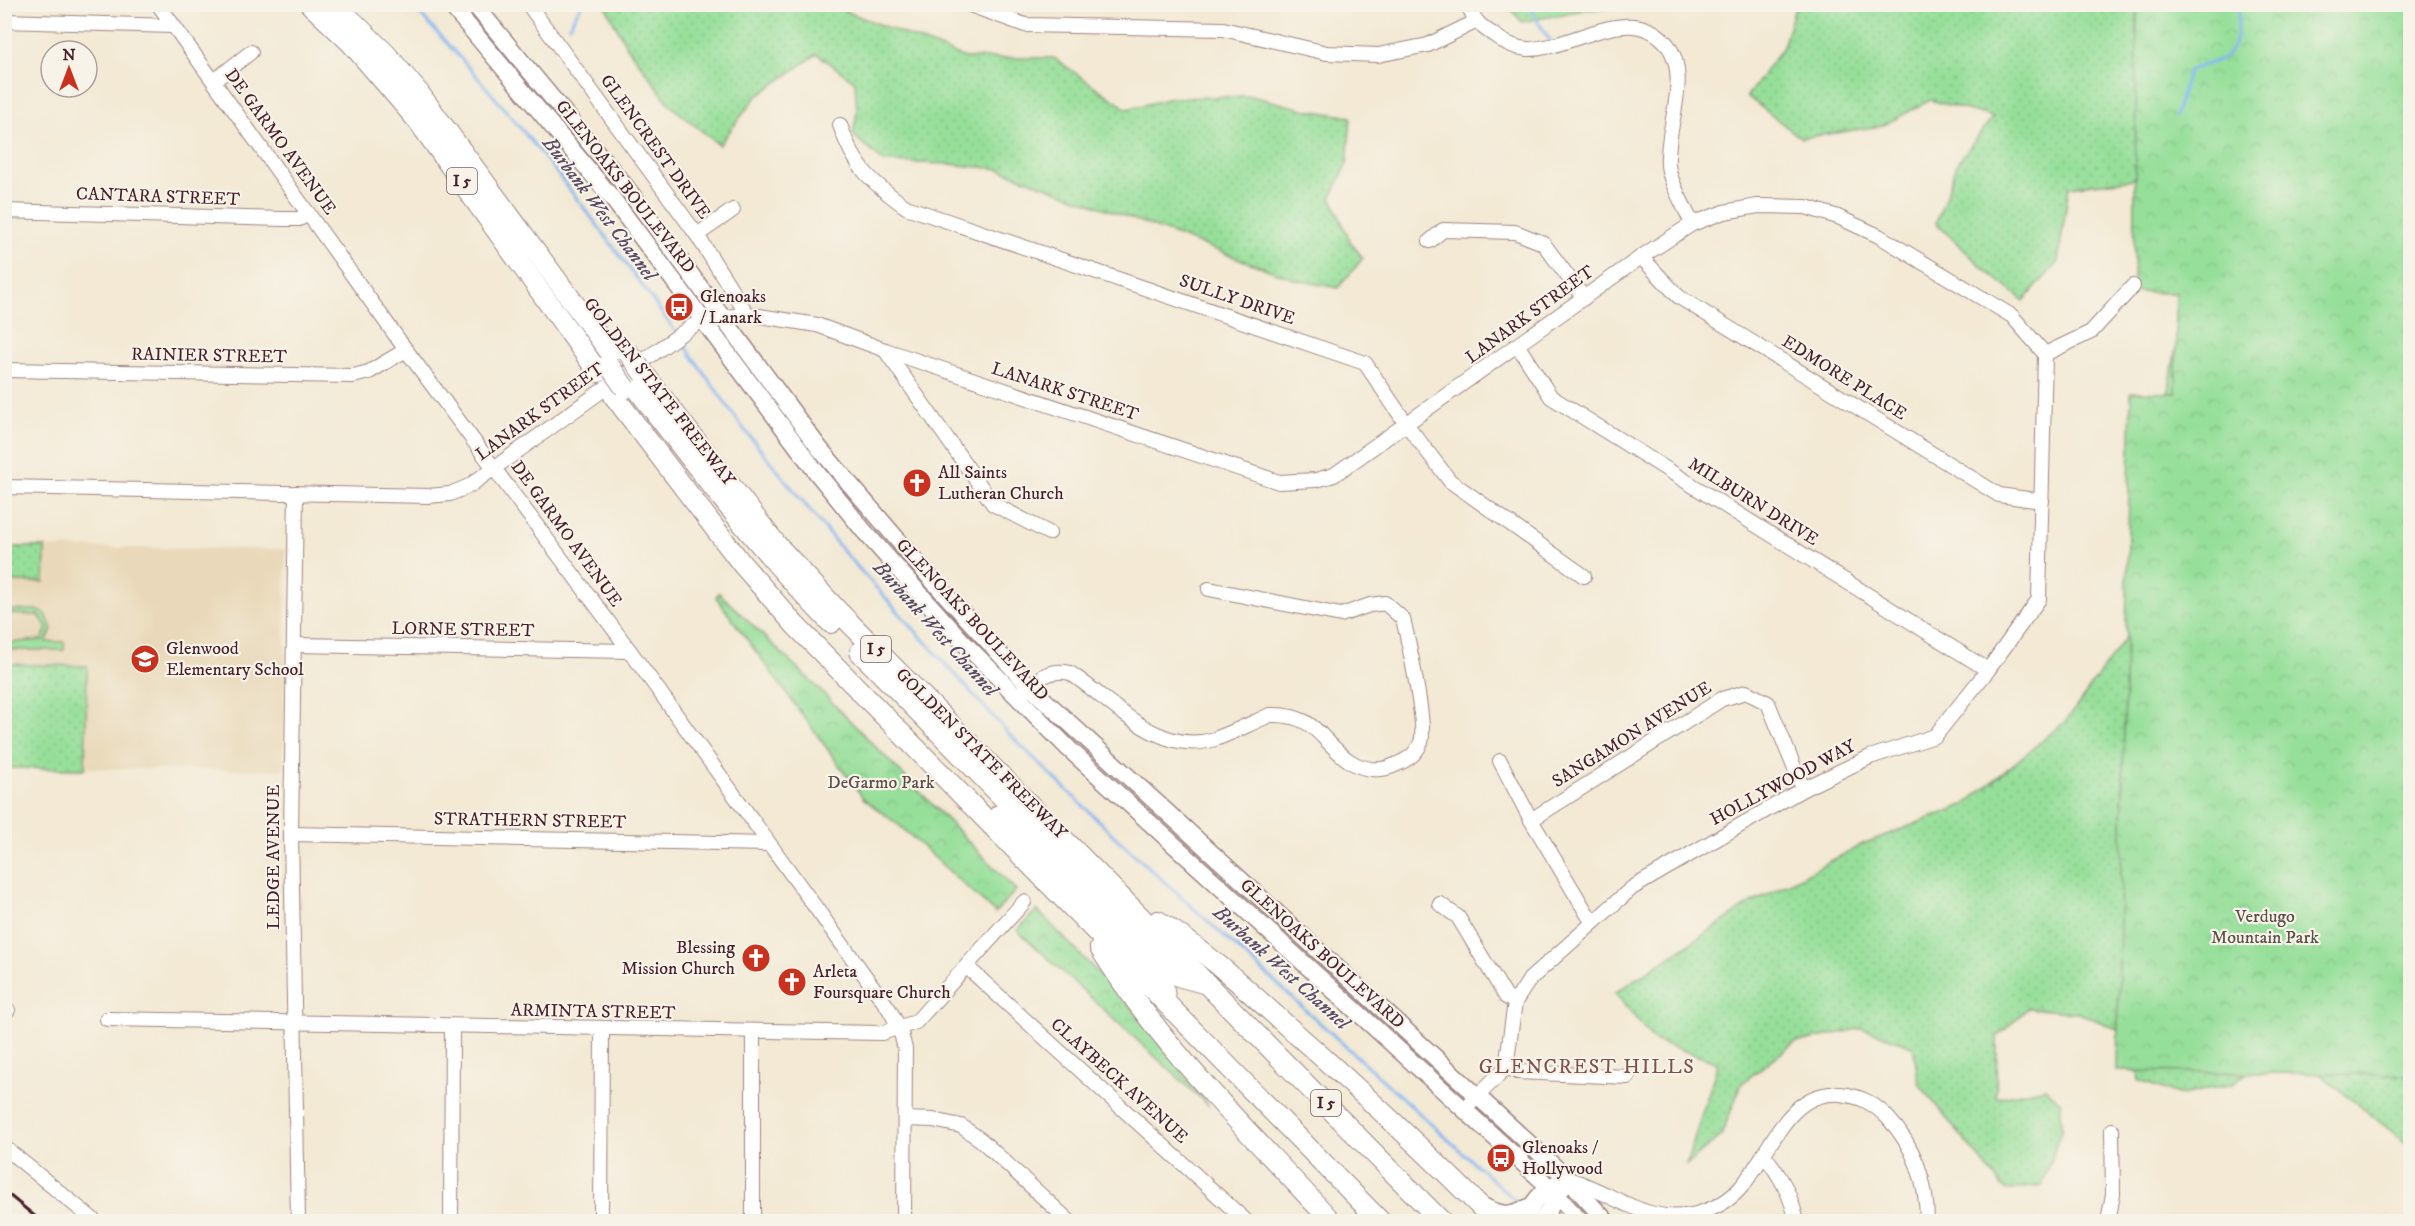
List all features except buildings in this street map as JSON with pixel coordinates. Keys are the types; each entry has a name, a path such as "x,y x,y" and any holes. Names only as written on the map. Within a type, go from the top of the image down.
{"highway":[{"name":"GOLDEN STATE FREEWAY","path":"310,4 351,43 418,121 629,385 837,610 1442,1221"},
{"path":"325,4 395,76 440,131 612,361"},
{"path":"335,4 387,55 419,93 612,361"},
{"name":"GOLDEN STATE FREEWAY","path":"353,4 424,79 629,385 742,564 795,624 1381,1221"},
{"path":"629,385 803,594 1178,976 1209,984"},
{"path":"629,385 707,501 786,597 932,749 1162,979 1166,1003"},
{"path":"1130,904 1185,938 1227,973 1323,1058 1496,1221"},
{"path":"1085,922 1131,995 1224,1106 1332,1221"}],"main road":[{"name":"GLENOAKS BOULEVARD","path":"450,4 568,142 696,324 864,531 1017,698 1086,765 1553,1192 1581,1221"},
{"name":"GLENOAKS BOULEVARD","path":"474,4 581,130 820,449 932,580 1029,686 1568,1179 1607,1221"},
{"path":"1308,968 1320,954"},
{"path":"1479,1204 1500,1216 1527,1214 1568,1179"},
{"path":"1541,1221 1553,1192"},
{"path":"1552,1221 1564,1219 1572,1221"}],"street":[{"name":"DE GARMO AVENUE","path":"158,4 406,350 630,651 889,1009 900,1029"},
{"name":"GLENCREST DRIVE","path":"528,4 697,235 747,314"},
{"path":"967,4 1025,25 1223,29 1327,53 1378,55 1428,45 1475,22"},
{"path":"1468,5 1475,22 1502,40 1528,49 1612,23 1637,24 1661,36 1674,54 1677,71 1668,166 1692,224"},
{"path":"4,21 173,26"},
{"path":"214,81 251,52"},
{"name":"SULLY DRIVE","path":"840,125 849,152 875,184 906,207 1365,363 1407,425 1450,481 1584,576"},
{"name":"LANARK STREET","path":"4,487 450,494 469,486 667,342 696,324 722,317 747,314 817,325 1279,482 1306,482 1334,475 1641,257 1692,224 1724,213 1758,206 1806,207 1838,217 1879,236 2012,316 2045,354"},
{"path":"697,235 733,210"},
{"name":"CANTARA STREET","path":"4,211 283,219 299,219 309,214"},
{"path":"1430,241 1443,230 1515,232 1543,243 1584,298"},
{"name":"EDMORE PLACE","path":"1641,257 1679,297 2000,495 2043,501"},
{"path":"2045,354 2091,332 2133,286"},
{"name":"MILBURN DRIVE","path":"1518,346 1551,397 1988,670"},
{"name":"RAINIER STREET","path":"4,370 353,376 369,372 406,350"},
{"path":"885,350 993,504 1049,533"},
{"name":"HOLLYWOOD WAY","path":"1506,1067 1515,1002 1530,979 1632,888 1803,789 1870,757 1935,736 1988,670 2039,598 2045,354"},
{"name":"LEDGE AVENUE","path":"296,493 291,834 298,1221"},
{"path":"1017,698 1029,686 1054,672 1070,673 1152,732 1184,742 1215,739 1270,716 1291,716 1307,723 1326,737 1350,761 1367,770 1390,768 1412,757 1422,740 1412,660 1403,619 1394,609 1385,603 1370,605 1341,615 1209,589"},
{"name":"LORNE STREET","path":"295,645 630,651"},
{"name":"SANGAMON AVENUE","path":"1531,820 1722,699 1746,692 1768,703 1803,789"},
{"path":"1500,761 1531,820 1592,922"},
{"name":"STRATHERN STREET","path":"291,834 769,844"},
{"name":"ARMINTA STREET","path":"107,1019 602,1030 882,1033 916,1022 968,968 1024,903"},
{"path":"1440,904 1458,916 1506,997 1515,1002"},
{"name":"CLAYBECK AVENUE","path":"968,968 1247,1221"},
{"path":"451,1221 452,1027"},
{"path":"900,1029 905,1049 904,1221"},
{"path":"601,1221 602,1030"},
{"path":"753,1032 753,1221"},
{"path":"1464,1110 1506,1067 1518,1072 1628,1077"},
{"path":"1568,1179 1591,1186 1660,1220 1694,1215 1724,1202 1742,1187 1794,1111 1813,1097 1831,1094 1854,1095 1875,1105 1894,1124 1912,1152 1922,1171 1926,1190 1927,1221"},
{"path":"905,1119 933,1120 961,1126 981,1140 1070,1221"},
{"path":"2108,1221 2113,1194 2112,1130"},
{"path":"4,1147 96,1221"},
{"path":"1764,1155 1781,1176 1792,1198 1797,1221"}],"shaded area":[{"name":"Glenwood Elementary School","path":"5,547 286,549 284,770 5,768"}],"green space":[{"path":"605,5 830,5 965,58 1054,58 1127,109 1172,98 1251,96 1307,110 1351,117 1347,164 1331,197 1351,243 1363,258 1338,288 1296,280 999,169 949,164 884,162 853,135 857,111 855,82 817,54 756,97 719,145 671,106 626,45"},
{"path":"1507,5 1665,5 1584,10 1522,22"},
{"name":"Verdugo Mountain Park","path":"1796,5 2410,5 2410,1146 2321,1075 2274,1048 2233,1084 2181,1095 2139,1081 2134,1036 2079,1013 2028,1008 1997,1037 1996,1098 2045,1088 2061,1103 2061,1131 2042,1185 2006,1191 1919,1084 1913,1046 1862,1028 1794,1043 1742,1083 1721,1136 1686,1165 1718,1063 1654,1040 1615,993 1748,905 1863,844 1964,805 2067,720 2128,634 2187,281 2151,177 2069,187 2058,262 2024,301 1984,269 1936,223 1958,162 1993,117 1930,100 1882,126 1801,138 1747,96 1783,47"},
{"name":"Verdugo Mountain Park","path":"2137,5 2410,5 2410,1075 2117,1071 2131,392 2176,393 2176,293 2134,292"},
{"path":"5,547 45,547 44,582 5,582"},
{"name":"DeGarmo Park","path":"719,593 816,686 1016,890 995,913 900,826 864,799 716,597"},
{"path":"5,610 36,610 46,614 52,629 46,642 64,642 64,650 5,650 5,643 42,640 47,627 39,615 5,614"},
{"path":"5,664 87,666 85,769 5,768"},
{"path":"1037,910 1132,1008 1209,1106 1017,930"}],"waterway":[{"name":"Burbank West Channel","path":"410,4 481,81 515,122 613,246 675,331"},
{"path":"569,26 582,4"},
{"path":"1525,4 1542,4"},
{"path":"1532,4 1534,16 1551,42"},
{"path":"2175,116 2189,70 2226,56 2231,50 2237,33 2240,4"},
{"name":"Burbank West Channel","path":"680,339 743,428 843,551 1009,734 1113,835 1517,1202"}],"railway":[{"path":"4,1191 42,1222"}],"place":[{"name":"Glenoaks / Lanark","path":"679,307"},
{"name":"All Saints Lutheran Church","path":"917,483"},
{"name":"Glenwood Elementary School","path":"145,659"},
{"name":"Blessing Mission Church","path":"756,958"},
{"name":"Arleta Foursquare Church","path":"792,982"},
{"name":"Glenoaks / Hollywood","path":"1501,1158"}],"district":[{"name":"GLENCREST HILLS","path":"1587,1067"}]}
